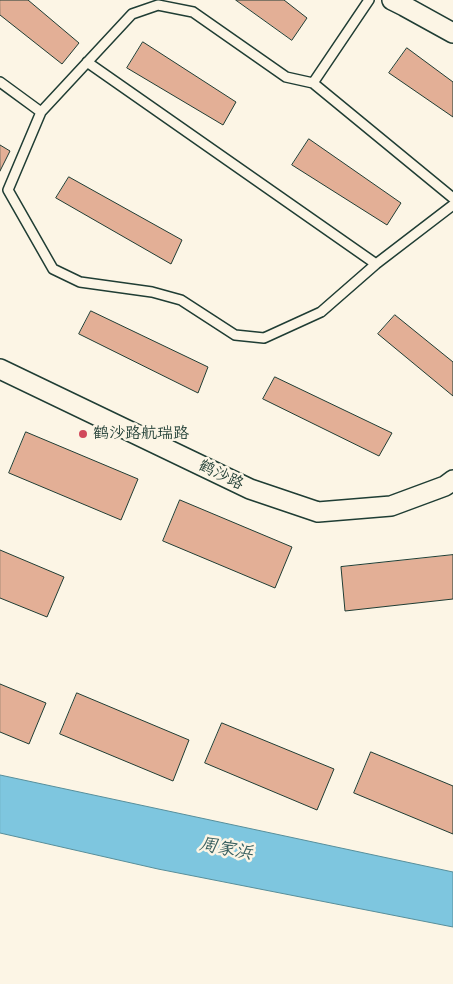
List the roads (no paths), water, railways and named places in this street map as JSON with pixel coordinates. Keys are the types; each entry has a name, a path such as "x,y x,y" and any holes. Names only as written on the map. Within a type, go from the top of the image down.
{"street":[{"path":"392,0 453,33"},
{"name":"鹤沙路","path":"0,369 250,489 318,512 391,506 444,486 453,480"}],"lane":[{"path":"313,83 368,0"},
{"path":"453,198 313,83 286,76 193,12 158,5 132,14 41,112 8,190 52,269 80,282 152,292 181,300 235,334 264,338 321,312 376,264 453,205"},
{"path":"88,62 376,264"},
{"path":"0,82 41,112"}],"water":[{"name":"周家浜","path":"0,775 453,872 453,927 158,869 0,833"}],"place":[{"name":"鹤沙路航瑞路","path":"83,434"}]}
